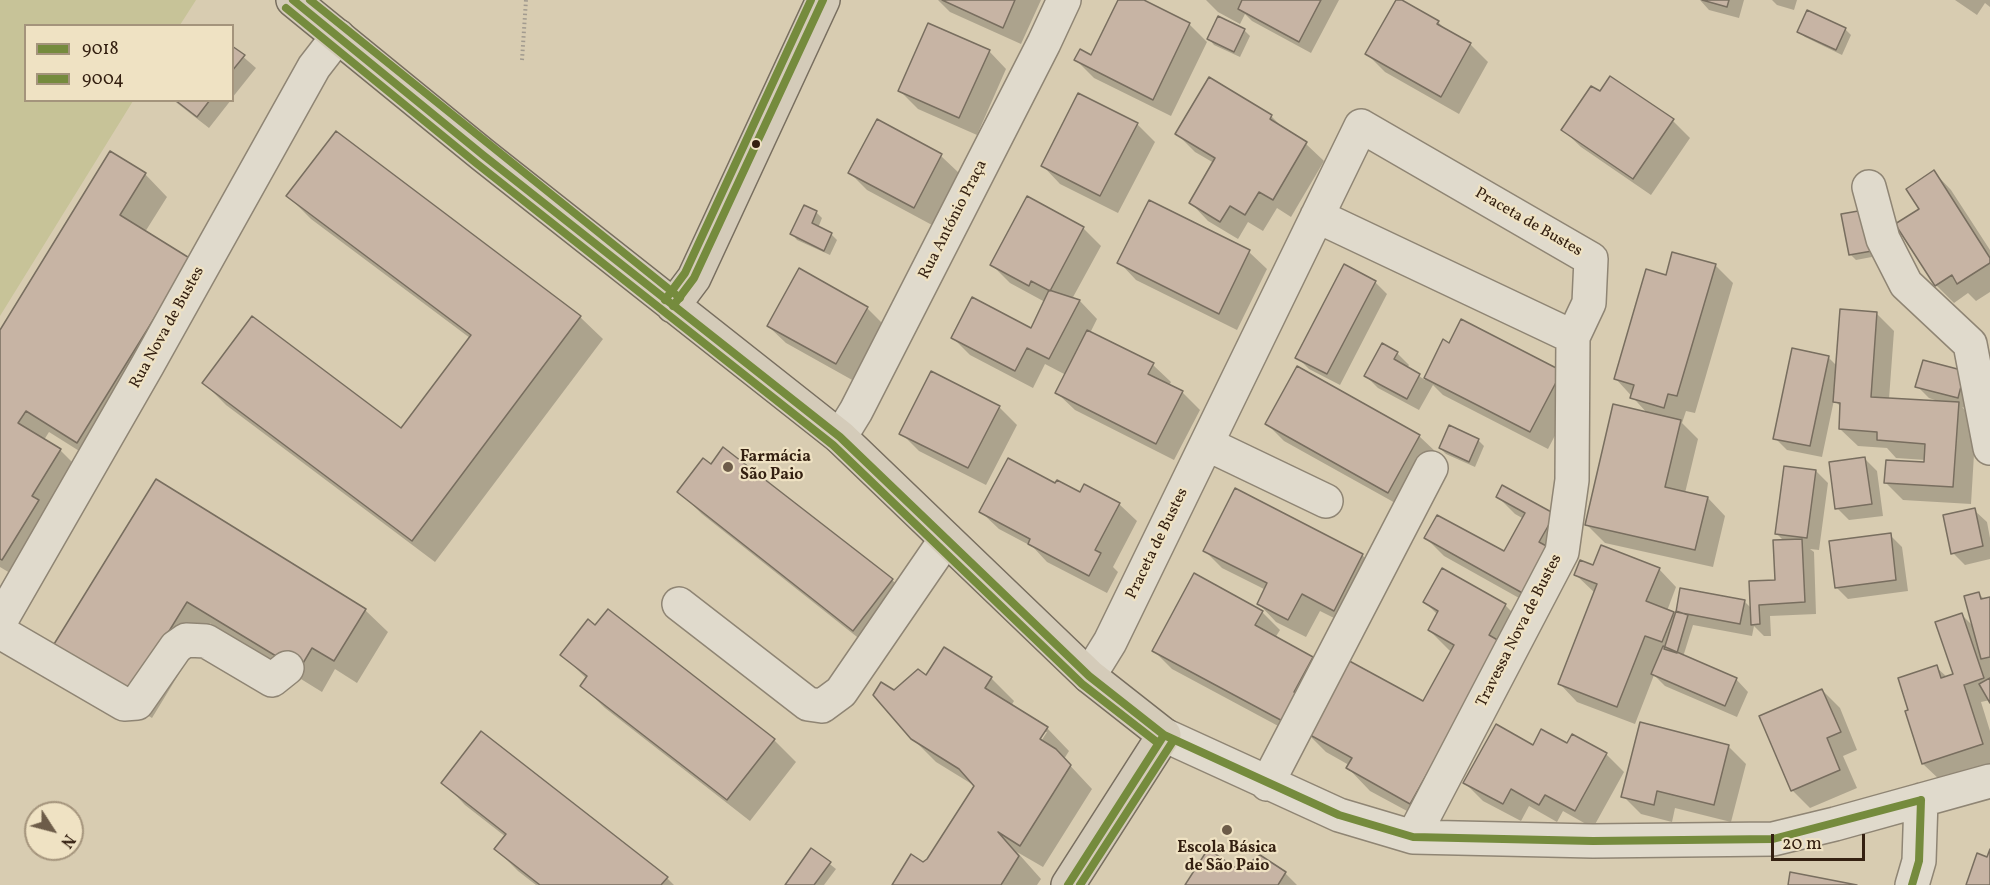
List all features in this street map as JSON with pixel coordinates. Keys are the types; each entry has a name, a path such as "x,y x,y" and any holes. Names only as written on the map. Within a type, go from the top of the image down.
{"main road":[{"path":"293,0 673,306 840,437 1089,676 1164,735 1068,885"},
{"path":"673,306 694,278 823,0"}],"street":[{"name":"Rua António Praça","path":"840,437 856,411 1064,0"},
{"name":"Rua Nova de Bustes","path":"0,622 147,366 314,67 338,36"},
{"name":"Praceta de Bustes","path":"1089,676 1110,642 1361,126 1591,259 1589,303 1573,338"},
{"path":"1869,187 1883,239 1906,284 1970,344 1990,448"},
{"path":"1317,216 1573,338"},
{"name":"Travessa Nova de Bustes","path":"1413,837 1562,552 1572,480 1573,338"},
{"path":"1207,444 1326,501"},
{"path":"1267,784 1431,468"},
{"path":"679,604 808,704 822,706 841,692 946,539"},
{"path":"0,632 124,704 137,703 176,647 186,640 206,641 273,680 287,668"},
{"path":"1164,735 1339,815 1413,837 1593,841 1773,839 1990,781"},
{"path":"1912,885 1919,861 1921,800"}],"path":[{"path":"522,60 526,0"}],"shaded area":[{"path":"0,0 196,0 181,24 24,24 24,102 132,102 0,316"}],"building":[{"path":"942,0 1015,0 1003,28"},
{"path":"1118,0 1144,0 1190,23 1153,100 1074,60 1080,49 1091,55"},
{"path":"1242,0 1321,0 1299,42 1238,9"},
{"path":"1396,0 1402,0 1439,21 1437,24 1471,43 1441,97 1365,54"},
{"path":"1702,0 1729,0 1727,7"},
{"path":"1807,10 1846,28 1836,50 1797,32"},
{"path":"1218,16 1245,29 1234,52 1207,39"},
{"path":"928,23 990,50 959,118 898,91"},
{"path":"234,47 245,55 234,69"},
{"path":"1610,76 1674,119 1633,179 1561,130 1591,86 1600,91"},
{"path":"1209,77 1272,115 1270,119 1307,142 1273,200 1259,192 1245,215 1230,206 1220,222 1189,203 1215,158 1175,134"},
{"path":"1078,93 1138,123 1100,196 1041,166"},
{"path":"178,102 208,102 197,117"},
{"path":"877,119 942,154 914,208 848,173"},
{"path":"336,131 581,316 412,541 202,383 252,316 401,428 471,335 286,196"},
{"path":"110,151 146,173 120,215 191,259 77,443 26,411 18,423 61,449 32,496 39,500 2,560 0,559 0,330"},
{"path":"1934,170 1990,258 1990,263 1957,284 1952,275 1935,286 1895,224 1919,209 1906,189"},
{"path":"1027,196 1084,227 1050,291 1031,281 1029,286 990,265"},
{"path":"1149,200 1250,250 1219,314 1117,263"},
{"path":"804,205 817,211 812,223 832,233 824,251 790,234"},
{"path":"1864,210 1872,251 1849,255 1841,214"},
{"path":"1672,252 1716,264 1677,396 1668,394 1664,408 1630,398 1634,385 1614,379 1646,269 1666,275"},
{"path":"1344,264 1376,281 1327,374 1295,358"},
{"path":"799,268 868,307 836,364 767,326"},
{"path":"1049,290 1080,300 1049,359 1027,348 1015,371 951,338 972,297 1031,328"},
{"path":"1840,309 1877,312 1871,397 1959,402 1953,487 1884,483 1886,460 1924,462 1925,444 1877,440 1877,432 1839,429 1840,403 1833,402"},
{"path":"1461,319 1562,371 1530,432 1424,378 1443,339 1449,343"},
{"path":"1087,330 1154,363 1148,374 1183,391 1156,444 1055,393"},
{"path":"1382,343 1398,352 1394,359 1420,374 1407,399 1364,376"},
{"path":"1792,348 1829,356 1810,446 1773,439"},
{"path":"1923,360 1965,371 1958,398 1915,387"},
{"path":"1297,366 1420,435 1388,493 1265,424"},
{"path":"931,371 1000,406 968,468 899,434"},
{"path":"1613,404 1681,420 1665,487 1708,497 1695,550 1585,525"},
{"path":"1449,425 1479,439 1469,462 1439,448"},
{"path":"723,447 893,579 853,631 677,492 703,458 711,464"},
{"path":"1865,457 1872,504 1835,509 1829,462"},
{"path":"1008,458 1055,483 1057,480 1080,492 1084,484 1120,503 1095,550 1101,553 1089,576 1028,544 1030,539 979,512"},
{"path":"1784,466 1816,470 1807,538 1775,534"},
{"path":"156,479 366,609 334,661 312,648 299,670 187,602 129,696 51,649"},
{"path":"1502,485 1555,514 1539,542 1552,549 1526,595 1424,538 1437,515 1504,551 1525,513 1496,497"},
{"path":"1235,488 1363,554 1334,611 1302,594 1288,620 1257,604 1267,583 1203,551"},
{"path":"1975,508 1983,546 1951,554 1943,515"},
{"path":"1891,533 1896,580 1835,588 1829,541"},
{"path":"1802,539 1805,602 1759,605 1760,624 1751,625 1749,581 1775,580 1773,540"},
{"path":"1601,545 1660,568 1646,601 1674,612 1662,642 1645,636 1617,707 1558,684 1597,584 1574,575 1580,560 1593,565"},
{"path":"1442,568 1506,604 1489,635 1501,642 1410,804 1346,768 1352,758 1301,730 1342,657 1423,701 1454,645 1428,630 1438,611 1423,602"},
{"path":"1194,573 1263,611 1255,625 1313,657 1294,692 1305,698 1290,725 1152,651"},
{"path":"1680,588 1745,600 1740,624 1676,612"},
{"path":"1979,592 1981,599 1990,597 1990,657 1981,659 1964,596"},
{"path":"608,609 775,739 727,800 580,686 587,676 560,655 588,619 595,625"},
{"path":"1676,611 1688,615 1677,653 1664,649"},
{"path":"1962,613 1984,678 1964,685 1983,744 1922,764 1905,711 1908,710 1898,678 1937,665 1941,678 1953,674 1935,622"},
{"path":"1663,646 1737,678 1725,706 1651,674"},
{"path":"944,647 992,677 985,688 1048,727 1040,739 1056,749 1071,765 1020,846 998,832 1019,856 1001,885 892,885 911,854 923,862 927,859 974,786 959,769 911,739 873,695 881,682 894,690 918,669 926,675"},
{"path":"1990,678 1990,703 1979,684"},
{"path":"1822,689 1841,732 1827,738 1840,770 1791,791 1759,716"},
{"path":"1640,722 1729,745 1714,805 1657,791 1654,805 1621,797"},
{"path":"1496,724 1533,745 1541,729 1567,743 1572,734 1607,753 1575,811 1545,795 1539,805 1511,789 1503,804 1463,783"},
{"path":"481,731 668,877 661,885 540,885 494,849 506,834 441,783"},
{"path":"811,848 831,862 814,885 785,885"},
{"path":"1208,849 1239,870 1260,855 1286,872 1278,885 1185,885"},
{"path":"1990,849 1990,885 1966,885 1977,853 1987,857"},
{"path":"1790,872 1857,885 1788,885"}],"transit line":[{"name":"9018","path":"293,0 483,155 840,437 1089,676 1164,735 1339,815 1413,837 1593,841 1773,839 1921,800"},
{"path":"310,0 680,298"},
{"path":"665,300 685,273 811,0"},
{"name":"9018","path":"673,306 694,278 823,0"},
{"name":"9004","path":"286,8 476,163 833,445 1082,684 1158,743"},
{"name":"9018","path":"1068,885 1164,735"},
{"name":"9004","path":"1080,885 1173,741"},
{"name":"9018","path":"1912,885 1919,861 1921,800"}],"place":[{"name":"Farmácia São Paio","path":"728,467"},
{"name":"Escola Básica de São Paio","path":"1227,830"}]}
